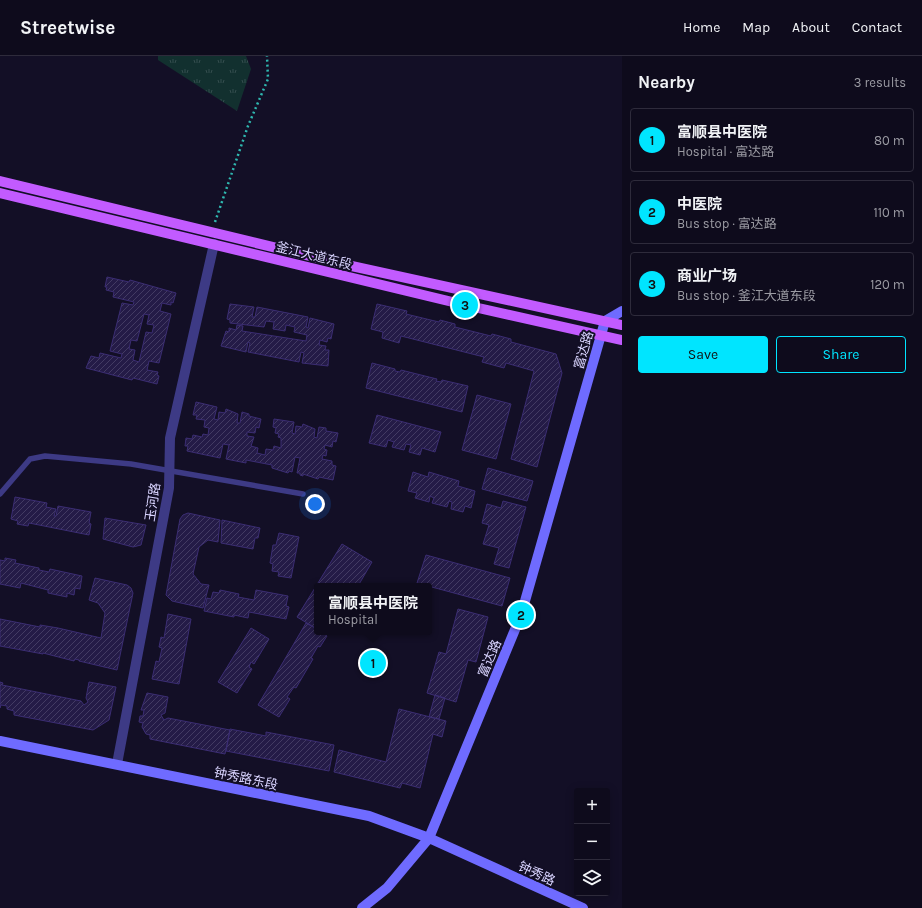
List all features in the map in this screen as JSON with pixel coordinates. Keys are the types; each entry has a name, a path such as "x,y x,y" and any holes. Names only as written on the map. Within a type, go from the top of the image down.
{"main road":[{"name":"釜江大道东段","path":"0,181 347,265 622,324"},
{"name":"釜江大道东段","path":"0,192 465,305 622,340"},
{"path":"605,321 622,311"},
{"name":"富达路","path":"362,908 387,888 428,838 521,615 605,321"},
{"name":"钟秀路东段","path":"0,741 369,816 428,838 480,861"},
{"name":"钟秀路","path":"480,861 583,908"}],"street":[{"name":"玉河路","path":"117,764 169,488 170,438 214,244"}],"lane":[{"path":"0,494 30,459 38,457 131,464 303,494"}],"path":[{"path":"211,232 248,126 268,79 267,56"}],"green space":[{"path":"158,56 246,56 251,69 237,111 158,60"}],"building":[{"path":"107,277 129,282 130,280 176,293 171,305 162,303 160,311 171,314 159,363 149,361 147,370 158,372 157,375 159,376 157,384 133,378 132,380 86,368 91,356 99,358 100,353 121,358 122,354 110,351 122,303 133,305 134,302 113,297 114,292 106,290 107,287 105,287","holes":["144,314 149,315 147,324 154,325 152,333 146,332 139,362 133,360 135,350 129,349 131,340 137,341"]},
{"path":"230,304 254,307 252,317 255,317 257,307 308,317 306,327 308,328 310,318 334,324 331,339 328,338 327,342 320,340 319,345 326,346 325,350 329,350 328,366 302,363 304,353 301,352 299,362 248,352 250,343 248,342 246,352 221,346 226,331 229,332 229,328 236,330 237,325 243,326 242,331 306,341 307,335 294,332 295,327 286,325 285,331 273,329 274,322 266,321 264,327 230,323 230,320 227,319"},
{"path":"377,304 407,311 406,314 439,322 440,320 455,324 455,327 491,336 492,334 511,339 511,342 556,354 562,373 537,467 511,459 534,371 506,363 504,368 482,362 484,357 401,336 399,343 382,338 383,332 371,329"},
{"path":"372,363 395,369 395,371 400,372 401,370 437,379 436,381 441,382 442,380 468,386 462,412 366,388"},
{"path":"477,395 511,404 496,459 462,450"},
{"path":"196,402 217,407 214,419 218,420 219,412 225,413 226,409 238,414 237,423 240,423 242,412 249,414 249,416 261,419 259,428 256,427 255,433 247,432 247,436 254,437 251,446 258,448 257,453 265,455 266,449 273,450 274,446 281,448 281,438 278,437 279,434 275,433 276,428 273,427 274,419 294,422 292,433 295,434 296,426 302,427 303,424 315,429 314,437 317,438 319,427 326,428 326,431 338,433 336,442 333,441 332,447 325,445 324,449 327,450 326,456 323,455 322,459 332,461 332,465 336,466 333,480 319,477 318,479 303,474 303,476 300,475 300,473 297,473 300,458 295,457 292,472 289,471 288,473 272,468 272,465 246,460 246,463 226,459 229,445 223,444 220,458 187,451 188,446 185,446 186,438 192,439 193,435 202,437 203,434 208,435 209,428 204,427 205,420 196,419 197,415 193,415"},
{"path":"377,415 441,432 435,452 422,448 420,455 409,452 411,445 406,444 404,450 392,447 394,442 388,440 386,447 369,443"},
{"path":"488,468 533,481 527,501 482,489"},
{"path":"413,472 428,477 429,472 459,481 458,486 475,491 471,508 465,506 463,512 451,509 452,502 449,501 447,507 432,503 434,498 430,496 429,502 415,498 417,493 408,491"},
{"path":"15,497 47,503 46,507 56,509 54,516 56,516 58,506 91,512 89,535 29,523 28,526 17,524 18,521 11,519"},
{"path":"503,501 526,507 509,568 494,564 499,548 483,544 489,525 482,523 487,504 501,508"},
{"path":"188,513 220,520 218,542 208,540 199,547 193,574 201,584 209,585 203,608 172,601 166,595 180,519 183,515"},
{"path":"105,518 146,525 141,545 133,547 103,539"},
{"path":"222,520 260,528 258,538 255,538 253,549 221,543"},
{"path":"279,533 299,537 291,578 278,576 279,572 272,571 273,564 270,563 273,545 276,545"},
{"path":"342,544 372,562 360,583 318,583"},
{"path":"426,555 510,578 502,606 432,587 432,583 417,583"},
{"path":"5,558 16,560 15,563 39,568 39,570 49,572 50,569 82,576 80,589 75,588 74,595 67,593 67,597 48,593 48,590 21,583 20,588 0,584 0,560 5,561"},
{"path":"95,578 127,585 131,588 133,593 117,670 75,659 74,661 43,653 0,646 0,619 40,627 40,625 58,628 101,638 105,613 98,603 89,600"},
{"path":"314,589 314,627 297,617"},
{"path":"220,590 239,594 238,597 254,600 256,590 288,596 286,606 289,607 286,619 249,612 248,618 234,615 234,617 204,611 207,598 211,599 213,592 219,593"},
{"path":"458,609 488,617 476,662 468,660 456,702 427,693 439,652 446,654"},
{"path":"168,614 191,619 179,684 152,679 156,661 159,662 162,648 159,647 161,637 164,638"},
{"path":"306,623 314,627 314,635 327,636 320,647 318,646 311,658 313,659 296,688 294,687 287,697 290,699 279,717 258,705"},
{"path":"251,628 269,639 254,664 251,662 249,667 252,669 237,693 218,682"},
{"path":"0,682 3,683 2,685 81,701 84,705 88,702 86,698 89,682 116,687 109,720 93,730 14,715 14,711 7,709 7,706 1,705 0,708"},
{"path":"147,693 168,697 165,713 161,715 164,720 168,718 230,730 225,754 150,739 150,735 146,734 142,727 143,723 139,722 140,716 143,716 144,710 141,710"},
{"path":"435,695 445,698 439,719 429,717"},
{"path":"399,709 446,721 442,737 433,734 420,788 402,783 400,788 334,772 339,750 386,762"},
{"path":"230,729 266,736 266,732 334,745 329,771 226,751"}],"place":[{"name":"商业广场","path":"465,305"},
{"name":"中医院","path":"521,615"},
{"name":"富顺县中医院","path":"373,663"}]}
